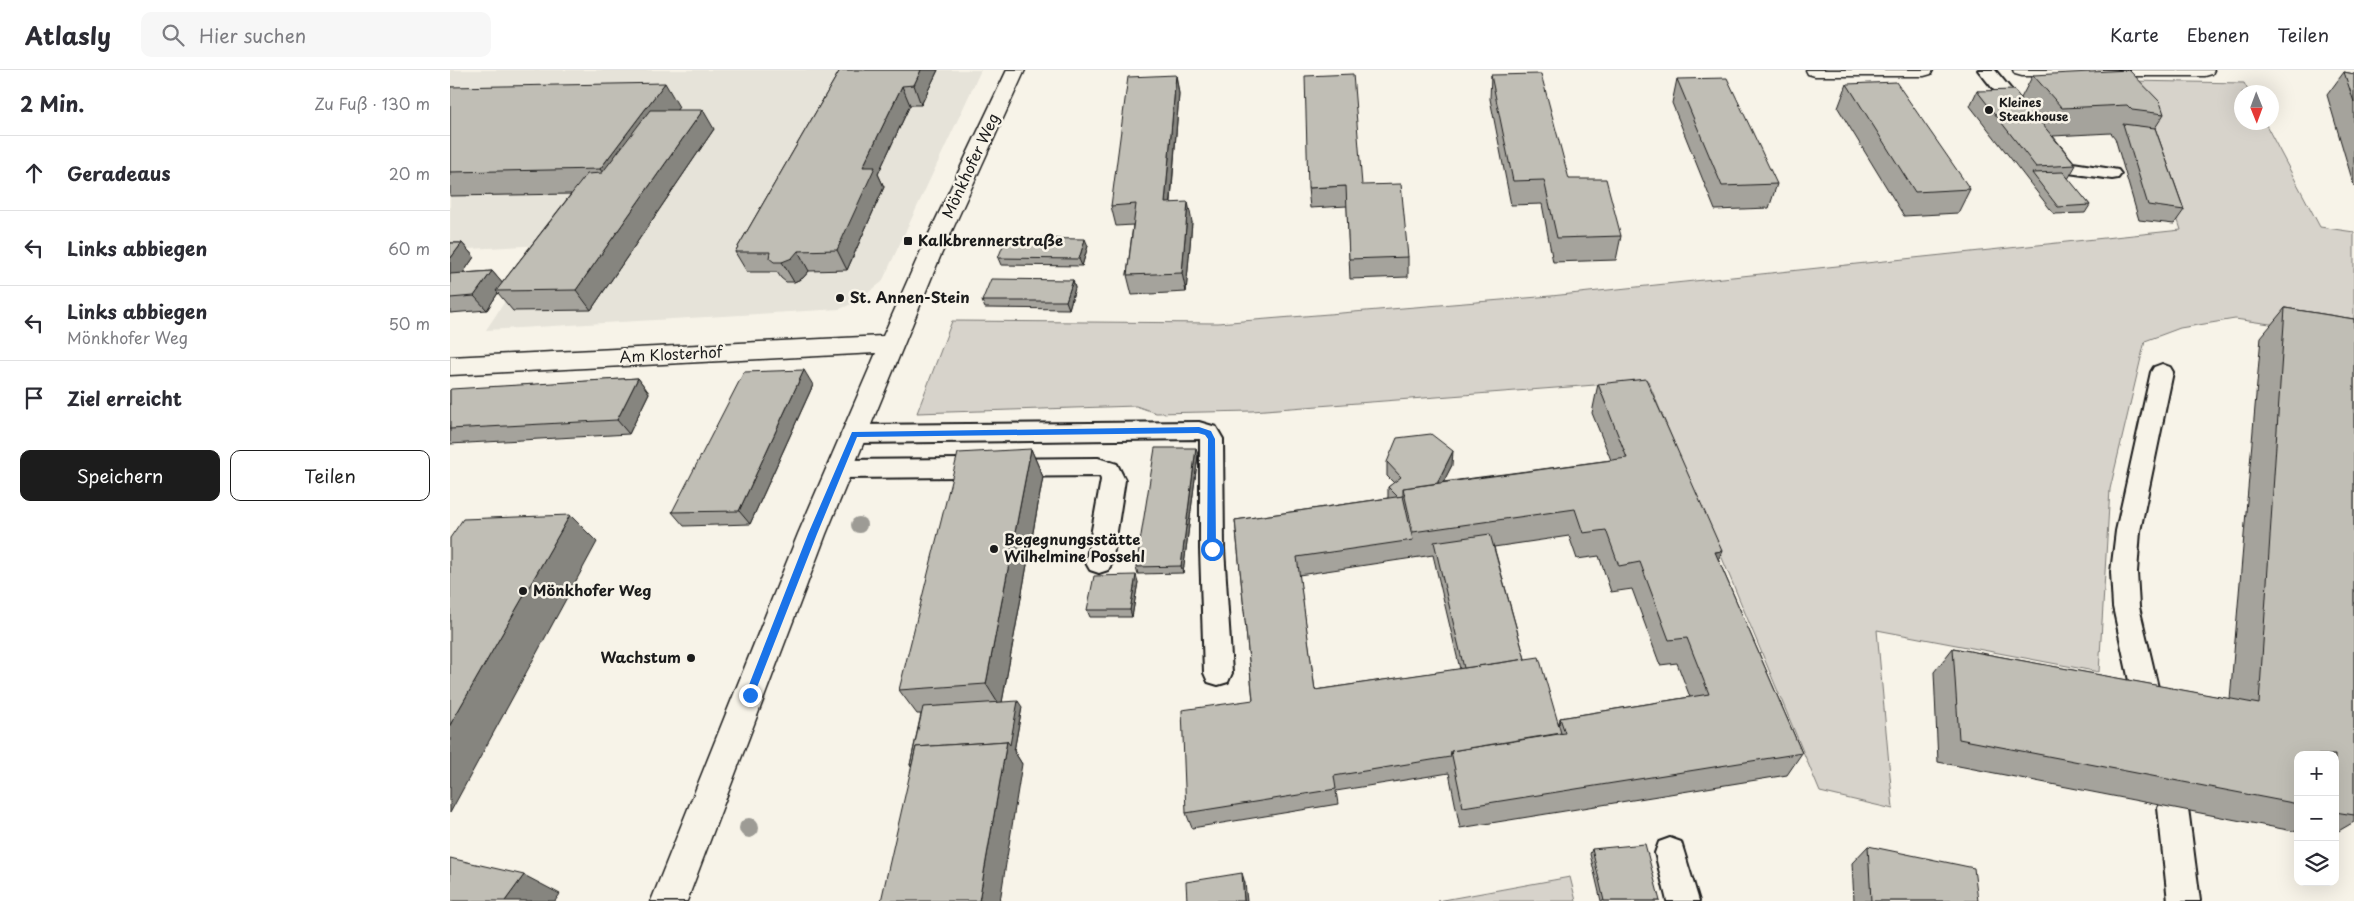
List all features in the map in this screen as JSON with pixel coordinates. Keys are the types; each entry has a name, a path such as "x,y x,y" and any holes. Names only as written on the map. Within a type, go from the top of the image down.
{"street":[{"name":"Mönkhofer Weg","path":"669,901 812,534 929,257 1016,70"},
{"path":"1815,70 1924,70"},
{"path":"2022,70 2205,70"},
{"name":"Am Klosterhof","path":"450,366 892,344"}],"lane":[{"path":"1986,70 2067,168 2112,174"},
{"path":"2150,713 2126,607 2124,572 2128,531 2162,372"},
{"path":"855,434 1199,430 1208,433 1212,439 1212,549 1218,672"},
{"path":"840,469 1098,467 1109,470 1113,480 1099,564"},
{"path":"2173,808 2184,901"},
{"path":"1670,853 1683,901"}],"shaded area":[{"path":"450,70 981,70 882,282 856,302 840,309 486,330 542,245 450,250"},
{"path":"2130,81 2244,83 2245,85 2234,85 2234,130 2269,130 2320,227 2354,232 2354,336 2235,319 2180,328 2145,341 2110,489 2099,672 1877,630 1893,809 1820,792 1648,381 1252,411 1156,413 1136,406 917,413 952,321 1218,323 1551,296 2181,230 2144,113"},
{"path":"1570,877 1576,901 1438,901"}],"building":[{"path":"840,70 921,70 914,85 902,86 863,167 875,167 837,250 798,251 792,258 782,262 774,262 769,258 770,252 735,252"},
{"path":"2129,70 2160,102 2164,114 2132,110 2127,105 2062,108 2033,75"},
{"path":"2344,72 2354,74 2354,102"},
{"path":"1353,74 1362,185 1401,184 1408,257 1349,259 1346,186 1308,188 1305,76"},
{"path":"1541,74 1569,179 1606,179 1621,236 1557,238 1544,180 1513,181 1491,75"},
{"path":"1176,75 1165,203 1188,202 1182,273 1127,275 1136,204 1111,206 1128,77"},
{"path":"1727,78 1777,184 1722,186 1677,79"},
{"path":"1896,82 1970,189 1915,192 1847,84"},
{"path":"665,83 600,169 450,172 450,87"},
{"path":"2014,90 2076,165 2036,167 1977,91"},
{"path":"650,110 703,110 576,290 496,291 587,174 602,173"},
{"path":"2123,124 2155,128 2184,210 2148,205"},
{"path":"2063,172 2090,205 2058,207 2032,173"},
{"path":"1006,238 1085,239 1079,259 998,258"},
{"path":"450,243 462,243 450,259"},
{"path":"492,271 474,296 450,298 450,274"},
{"path":"991,279 1073,280 1066,301 982,301"},
{"path":"2285,308 2354,319 2354,815 2339,813 2339,751 2294,751 2294,803 1959,739 1953,648 2259,704"},
{"path":"804,370 739,511 672,512 744,372"},
{"path":"638,378 617,420 450,429 451,389"},
{"path":"1646,379 1722,551 1715,552 1802,753 1463,807 1451,751 1565,733 1560,718 1709,694 1687,638 1669,640 1640,562 1619,566 1606,530 1583,533 1575,509 1413,532 1403,488 1627,458 1598,384"},
{"path":"1431,434 1453,451 1438,483 1403,488 1403,496 1398,497 1388,487 1401,477 1387,462 1397,438"},
{"path":"1155,448 1196,448 1181,566 1136,567"},
{"path":"1031,449 986,684 899,690 958,453"},
{"path":"1403,496 1413,540 1297,557 1315,690 1539,657 1561,733 1451,751 1450,757 1334,776 1336,789 1186,813 1182,710 1253,700 1235,520"},
{"path":"570,515 450,725 450,538 463,519"},
{"path":"1490,534 1525,659 1464,668 1434,542"},
{"path":"1136,575 1130,610 1087,610 1094,576"},
{"path":"1018,701 1010,745 1007,741 916,747 912,765 910,765 923,707"},
{"path":"1007,741 979,901 881,901 916,747"},
{"path":"1645,844 1660,901 1604,901 1592,849"},
{"path":"1868,846 1974,868 1978,901 1871,901"},
{"path":"450,858 524,875 505,901 450,901"},
{"path":"1242,873 1244,901 1187,901 1186,882"}],"place":[{"name":"Kleines Steakhouse","path":"1989,110"},
{"name":"Kalkbrennerstraße","path":"908,241"},
{"name":"St. Annen-Stein","path":"840,298"},
{"name":"Begegnungsstätte Wilhelmine Possehl","path":"994,549"},
{"name":"Mönkhofer Weg","path":"523,591"},
{"name":"Wachstum","path":"691,658"}],"route":[{"path":"750,695 812,534 855,434 1199,430 1208,433 1212,439 1212,549"}]}
